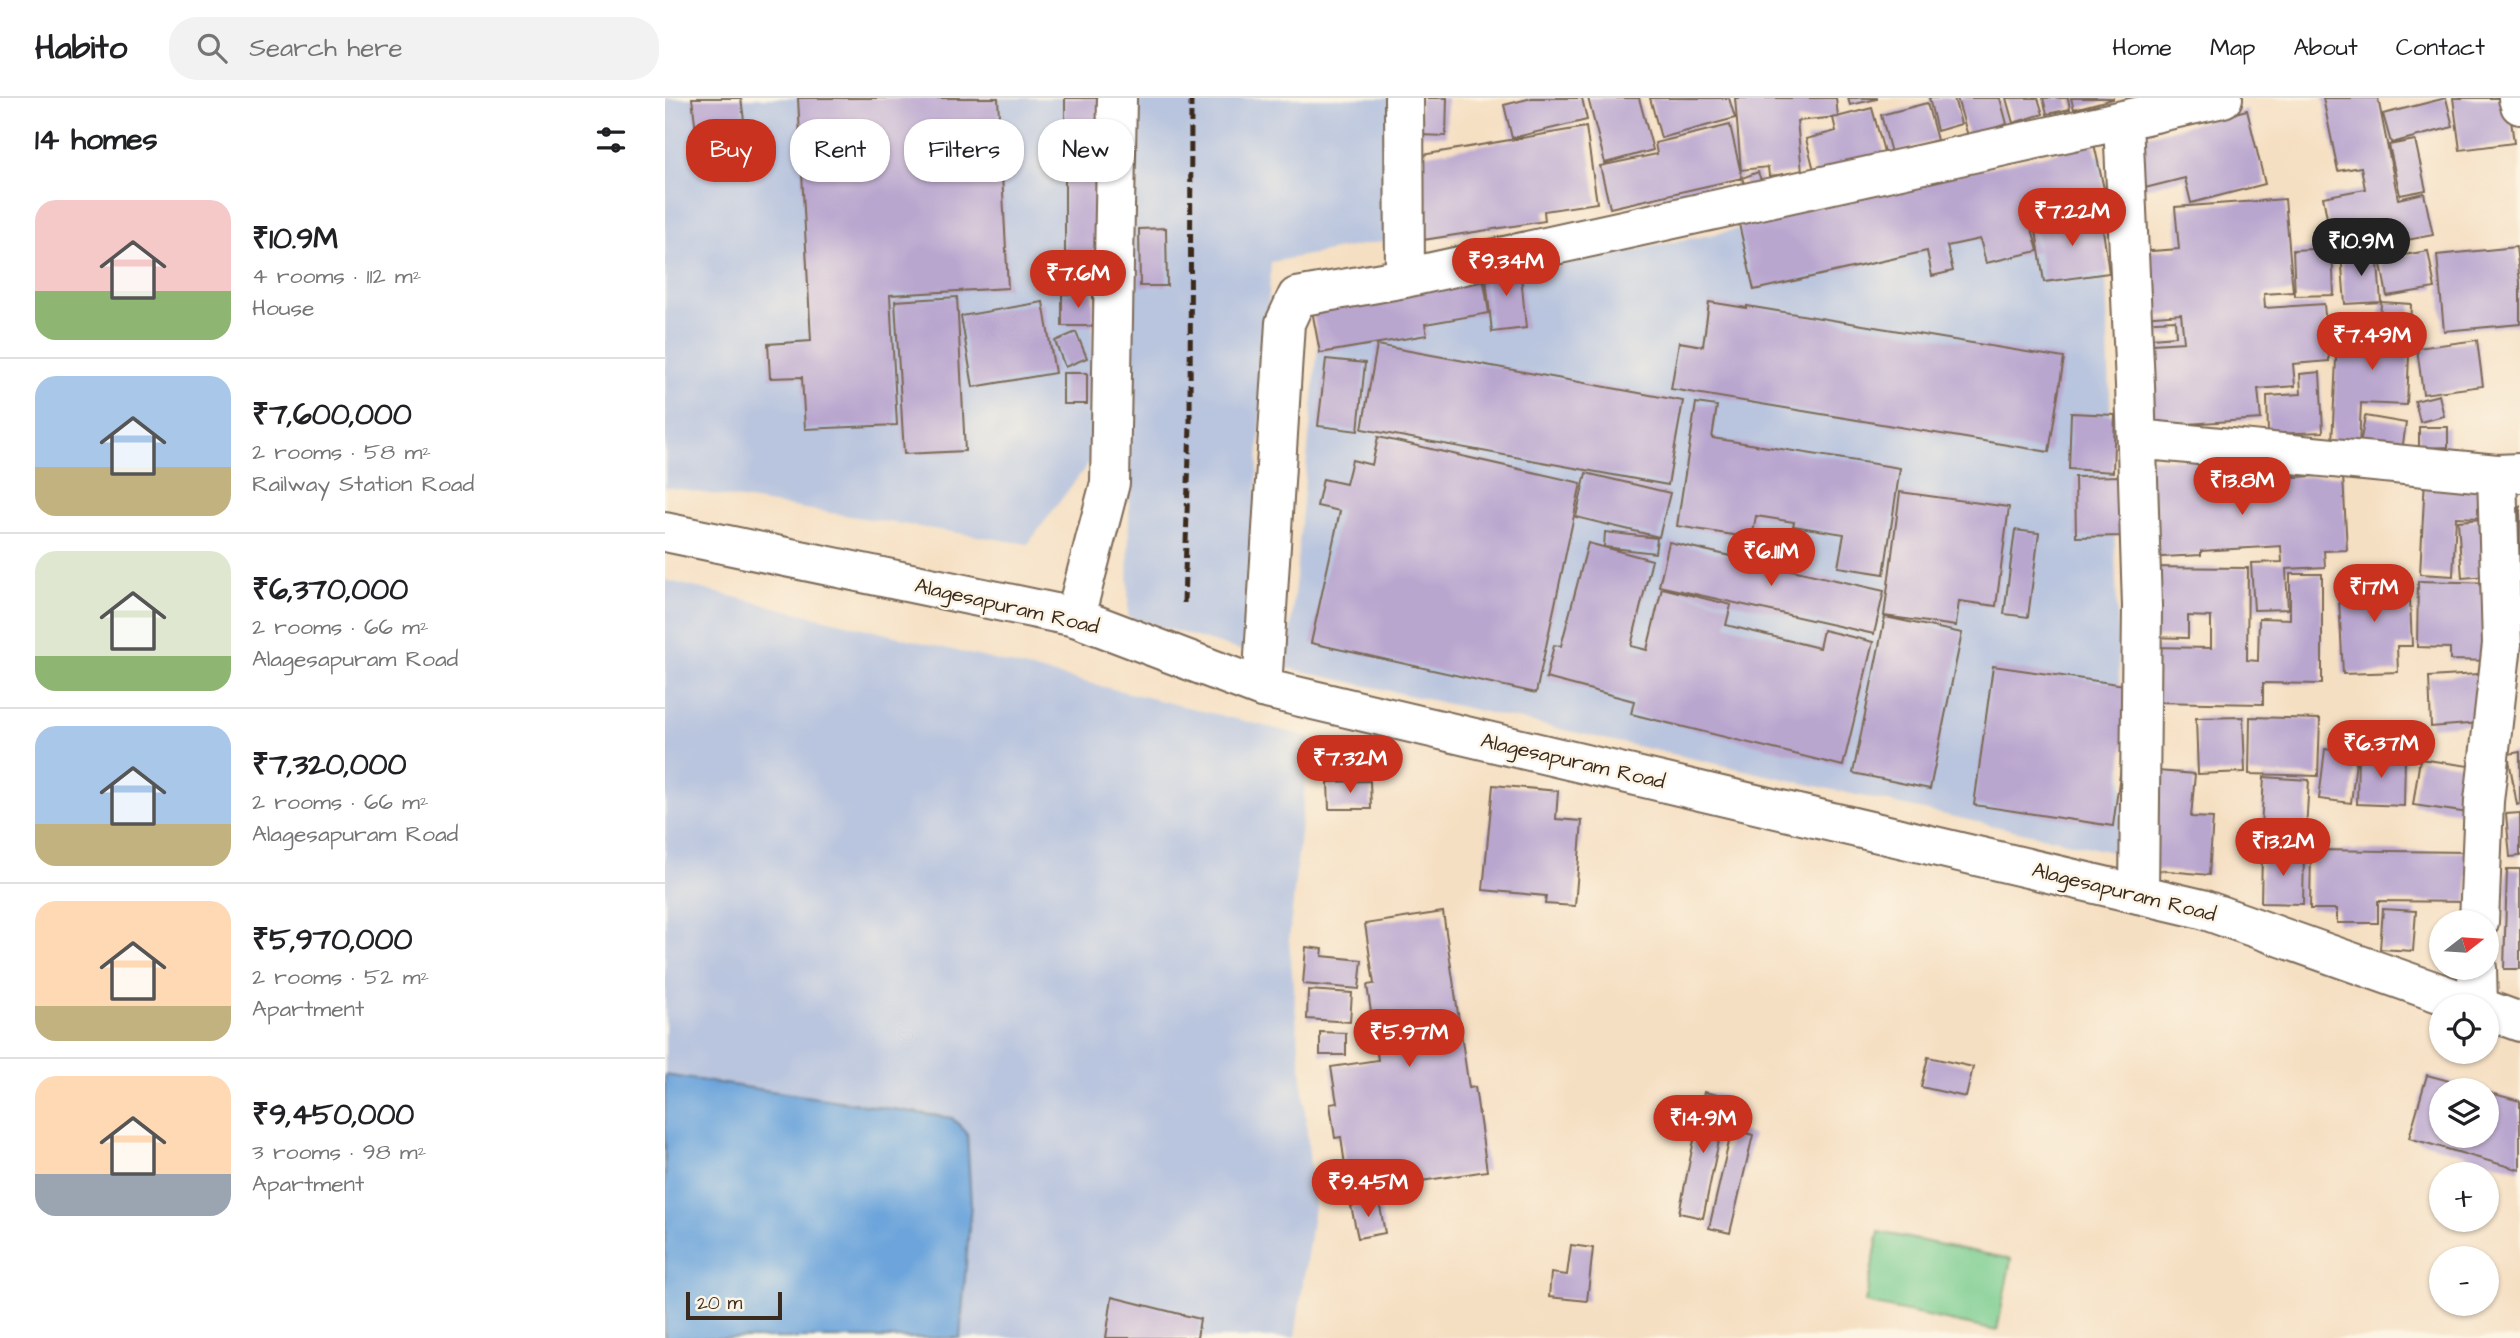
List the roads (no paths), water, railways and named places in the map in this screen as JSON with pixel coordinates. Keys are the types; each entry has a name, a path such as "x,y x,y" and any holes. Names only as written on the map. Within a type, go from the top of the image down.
{"street":[{"path":"1076,618 1111,483 1117,98"},
{"path":"1403,98 1405,278"},
{"path":"1262,688 1285,323 1297,298 1405,278 2134,113 2223,98"},
{"path":"2518,98 2520,105"},
{"path":"2134,113 2137,439 2142,606 2139,894"},
{"path":"2137,439 2509,473 2502,644 2484,801 2479,910"},
{"name":"Alagesapuram Road","path":"665,532 1076,618 1262,688 2202,909 2443,994"},
{"path":"2499,1014 2520,1022"}],"water":[{"path":"665,1075 952,1118 967,1133 971,1204 960,1338 665,1338"}],"railway":[{"path":"1184,603 1190,425 1191,98"}]}
